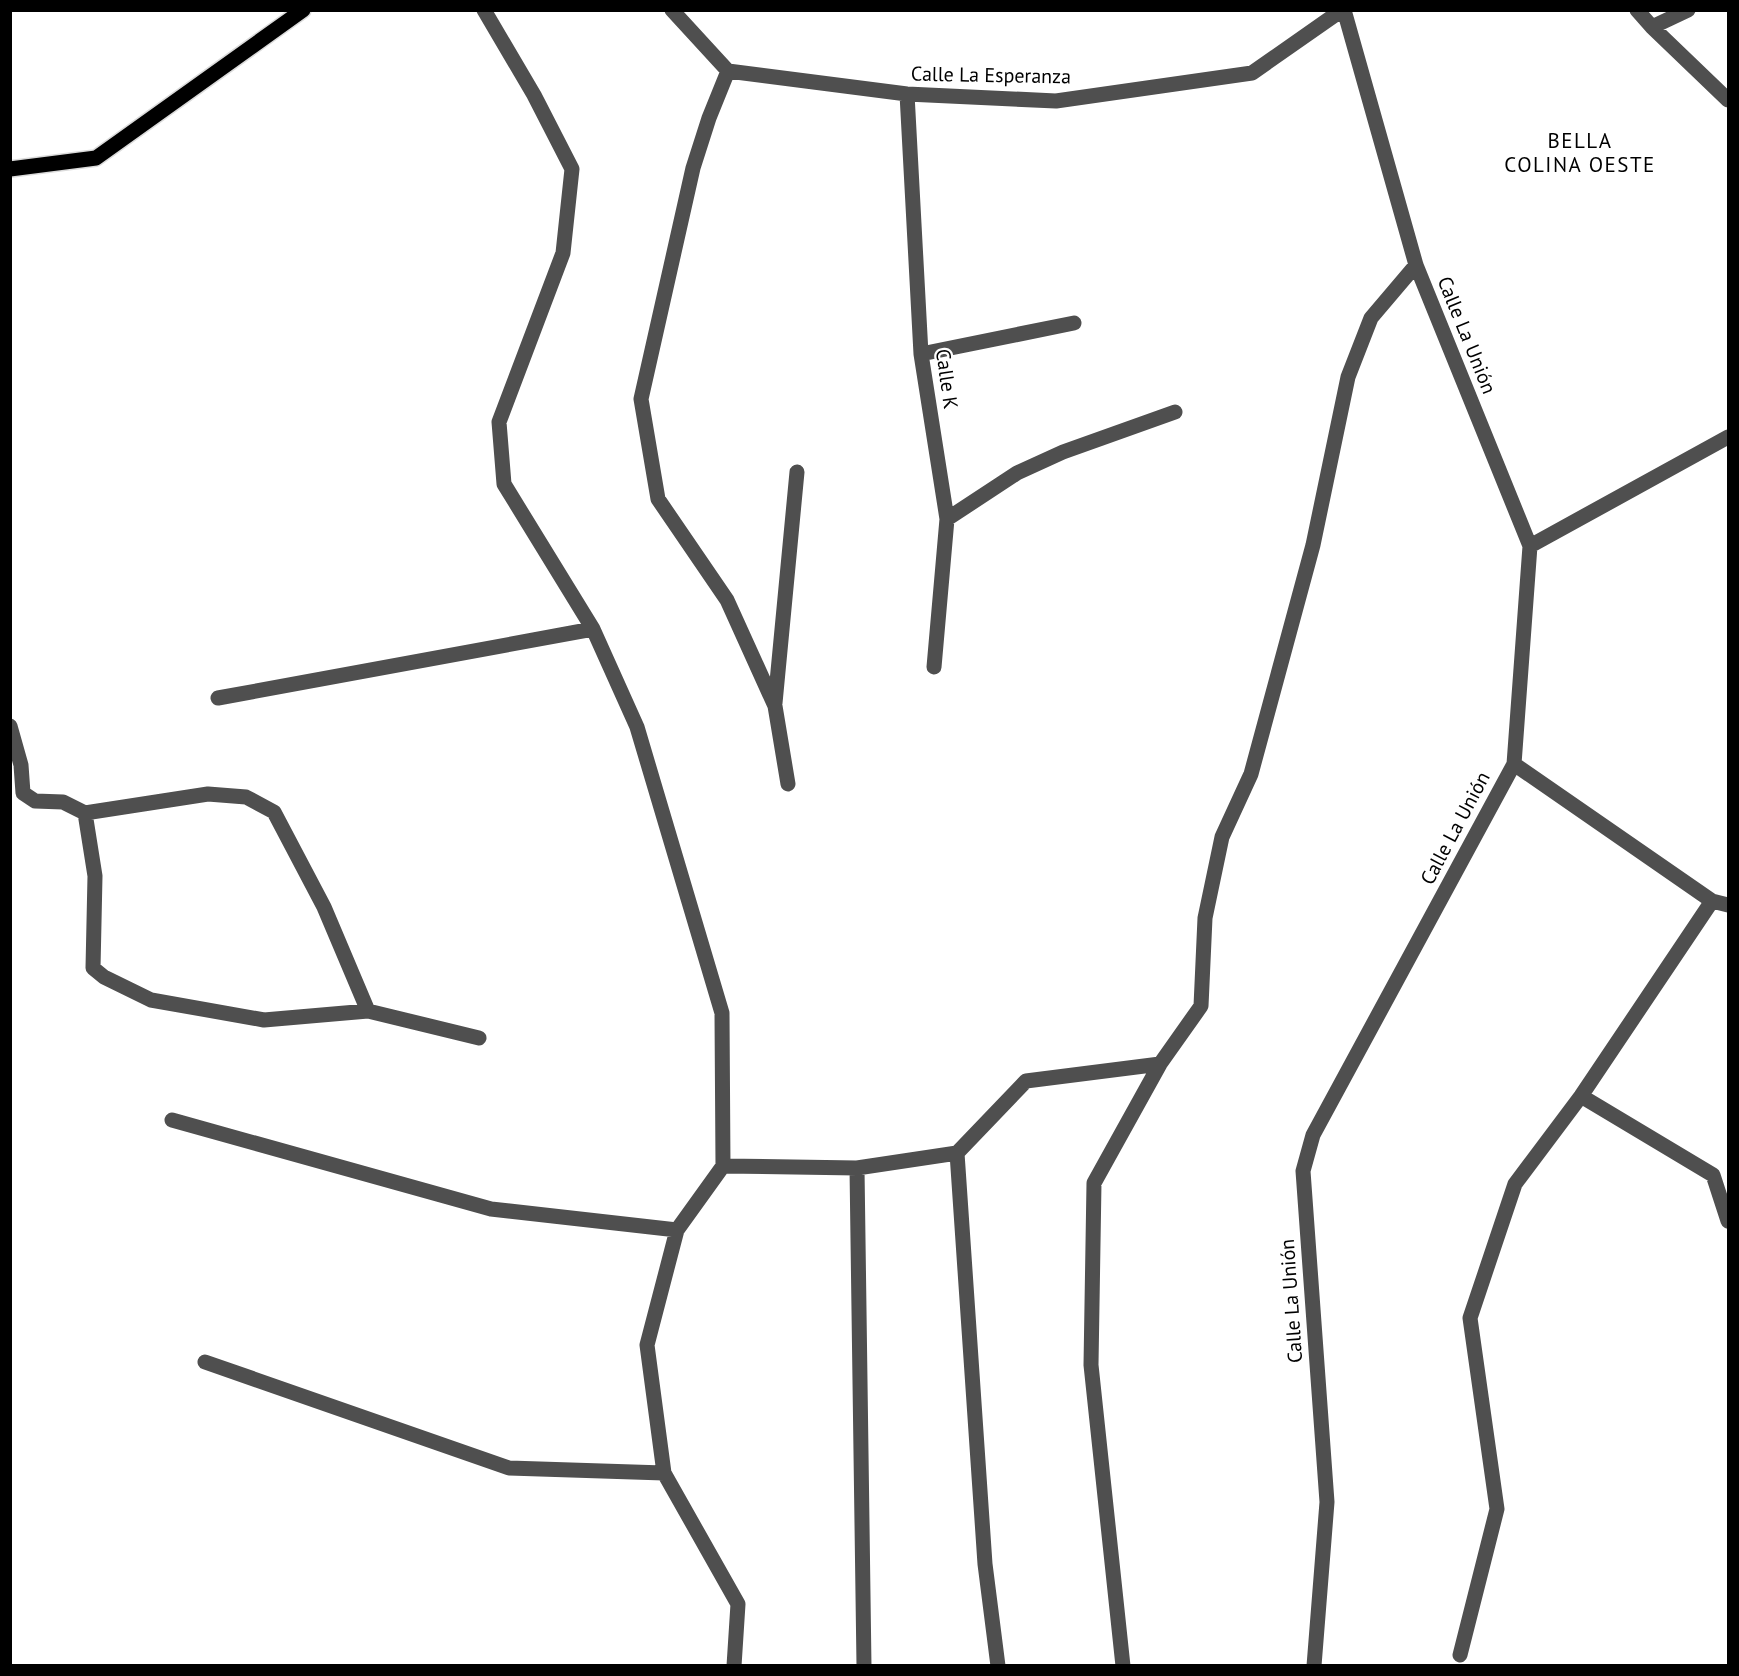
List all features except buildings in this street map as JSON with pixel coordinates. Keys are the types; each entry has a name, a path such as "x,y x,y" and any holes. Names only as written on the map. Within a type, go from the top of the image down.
{"main road":[{"path":"10,169 96,158 303,10"}],"street":[{"path":"484,10 534,95 572,170 563,254 499,422 504,484 592,629 637,727 722,1013 723,1166 677,1230 647,1345 664,1473 738,1604 734,1665"},
{"path":"672,10 728,71 709,118 693,168 640,399 658,499 727,600 775,706"},
{"name":"Calle La Esperanza","path":"728,71 907,94 1056,101 1252,73 1343,10"},
{"name":"Calle La Unión","path":"1314,1665 1327,1502 1303,1171 1313,1135 1514,764 1530,546 1416,265 1343,10"},
{"path":"1637,10 1728,99"},
{"path":"1652,27 1688,10"},
{"name":"Calle K","path":"907,94 921,354 947,519 934,667"},
{"path":"1123,1665 1090,1365 1094,1184 1160,1064 1202,1006 1205,918 1222,837 1251,774 1313,545 1348,376 1371,318 1416,265"},
{"path":"921,354 1074,323"},
{"path":"947,519 1017,473 1063,452 1175,412"},
{"path":"1530,546 1728,437"},
{"path":"788,784 775,706 797,472"},
{"path":"218,698 592,629"},
{"path":"10,726 21,765 23,793 35,801 63,802 85,813 208,794 246,797 274,812 324,907 368,1011"},
{"path":"1514,764 1712,901 1728,905"},
{"path":"85,813 95,876 93,968 104,977 151,1000 264,1020 368,1011 479,1038"},
{"path":"1460,1655 1497,1509 1470,1318 1515,1184 1581,1096 1712,901"},
{"path":"723,1166 857,1168 957,1153 1026,1081 1160,1064"},
{"path":"1581,1096 1713,1175 1728,1221"},
{"path":"172,1120 491,1209 677,1230"},
{"path":"957,1153 985,1564 998,1665"},
{"path":"857,1168 864,1665"},
{"path":"206,1362 510,1468 664,1473"}],"district":[{"name":"BELLA COLINA OESTE","path":"1580,153"}]}
